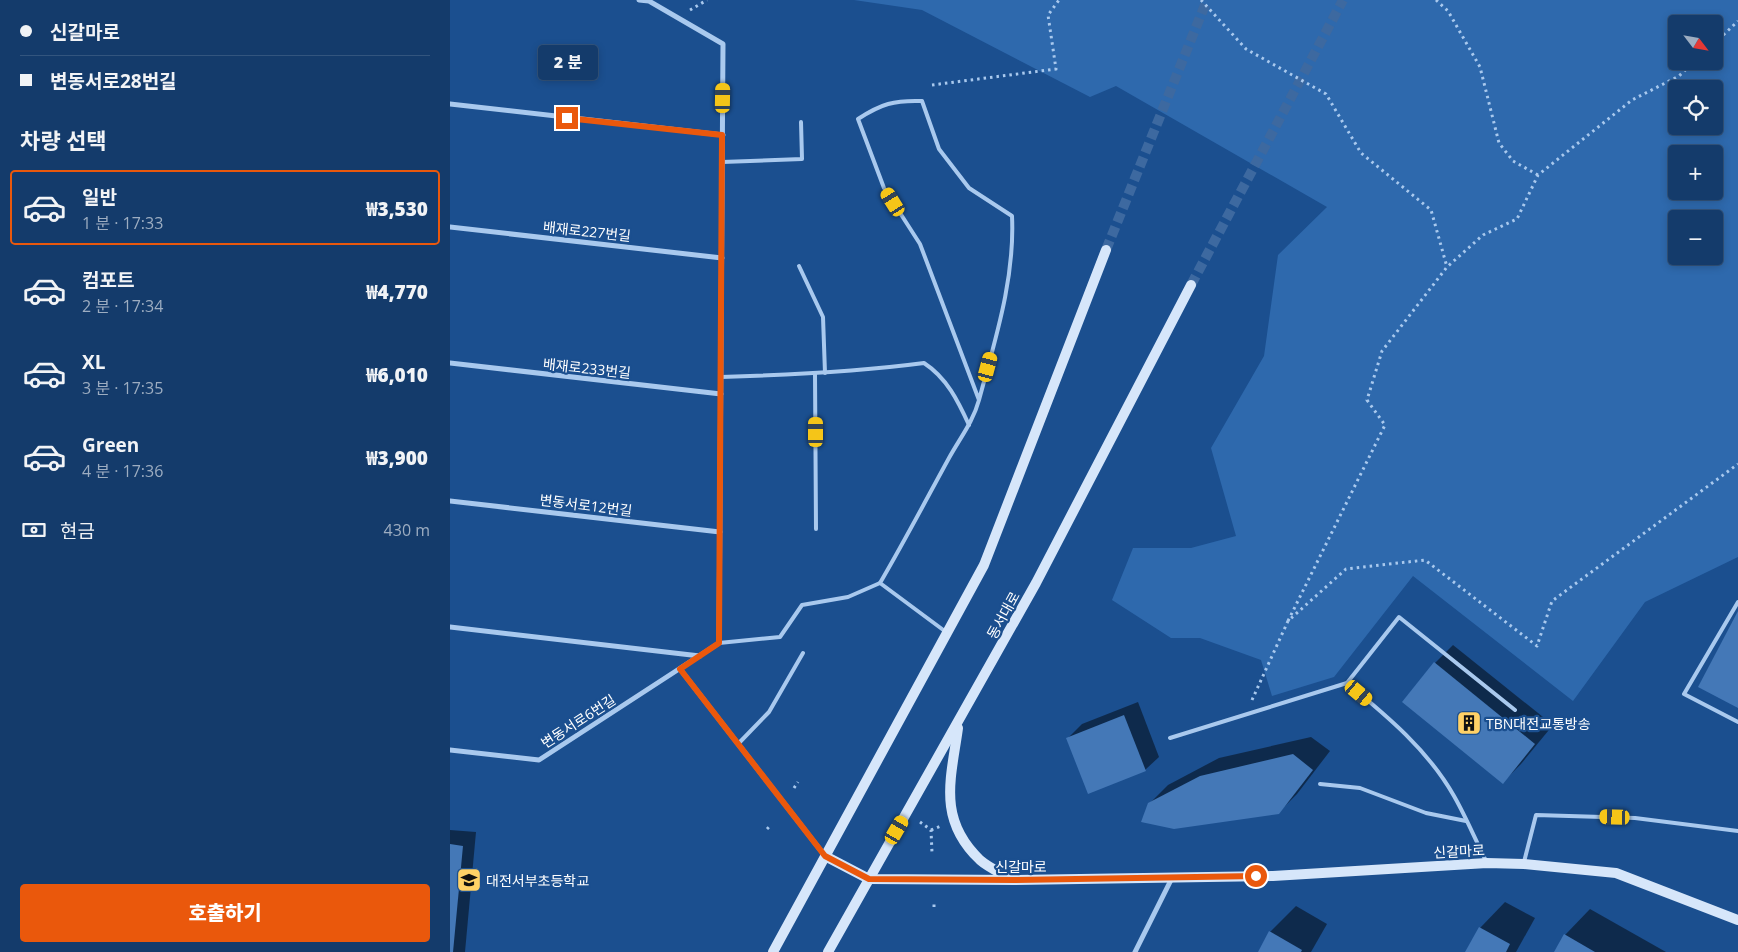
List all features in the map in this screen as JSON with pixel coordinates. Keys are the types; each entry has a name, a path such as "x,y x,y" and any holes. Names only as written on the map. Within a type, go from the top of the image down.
{"street":[{"path":"639,0 649,1 723,44 719,643"},
{"path":"450,104 722,135"},
{"name":"배재로227번길","path":"450,227 722,258"},
{"path":"773,952 984,566 1106,250"},
{"name":"동서대로","path":"830,951 1036,584 1191,285"},
{"name":"배재로233번길","path":"450,364 721,394"},
{"name":"변동서로12번길","path":"450,501 720,532"},
{"path":"450,627 700,656"},
{"name":"변동서로6번길","path":"450,750 539,760 719,643"},
{"path":"680,669 825,856 869,879"},
{"path":"959,720 949,793 953,822 981,861 1014,880"},
{"name":"신갈마로","path":"869,879 1014,880 1273,876 1487,863 1524,864 1616,873 1738,920"},
{"path":"1135,952 1172,878"}],"lane":[{"path":"719,643 780,637 802,605 848,597 880,583 974,418 1002,316 1014,244 1012,216 969,188 938,149 922,101 903,100 879,105 858,119 884,188 920,244 978,400"},
{"path":"722,162 802,160 801,122"},
{"path":"799,266 823,317 825,373"},
{"path":"721,377 882,370 924,363 936,371 954,393 970,425"},
{"path":"816,374 816,529"},
{"path":"880,583 947,633"},
{"path":"1738,602 1684,694 1738,722"},
{"path":"1170,738 1247,712 1347,683 1399,618 1515,710"},
{"path":"738,744 769,712 803,654"},
{"path":"1347,683 1396,724 1425,754 1453,794 1487,863"},
{"path":"1320,784 1360,788 1426,813 1466,821"},
{"path":"1524,864 1536,815 1635,818 1738,831"}],"path":[{"path":"932,85 1056,69 1048,15 1059,0"},
{"path":"1201,0 1246,49 1326,94 1361,153 1431,210 1447,267"},
{"path":"1436,0 1448,11 1480,68 1499,143 1513,161 1538,176"},
{"path":"1723,35 1738,21"},
{"path":"1247,712 1288,621 1385,425 1367,400 1382,352 1447,267 1483,235 1517,219 1538,176 1632,100 1679,76 1685,70"},
{"path":"1288,621 1346,569 1425,560 1537,646 1552,601 1738,464"},
{"path":"794,788 798,782"},
{"path":"920,822 931,830"},
{"path":"767,829 771,825"},
{"path":"931,830 940,826"},
{"path":"931,830 932,853"}],"shaded area":[{"path":"854,0 1738,0 1738,557 1645,602 1573,701 1413,576 1334,677 1272,696 1261,660 1200,638 1171,638 1112,600 1133,548 1191,548 1236,536 1211,448 1264,356 1278,255 1327,207 1116,86 1090,97 922,10"}],"building":[{"path":"1738,611 1738,708 1698,687"},
{"name":"TBN대전교통방송","path":"1434,662 1535,744 1503,784 1402,702"},
{"path":"1124,715 1146,771 1088,794 1066,738"},
{"path":"1293,754 1313,770 1279,814 1174,829 1141,822 1148,803 1200,776"},
{"path":"450,844 463,846 453,952 450,952"},
{"path":"1479,927 1510,944 1506,952 1465,952"},
{"path":"1269,931 1302,950 1301,952 1258,952"},
{"path":"1564,934 1595,952 1554,952"}],"tunnel":[{"path":"1106,250 1207,0"},
{"path":"1191,285 1343,0"}],"place":[{"name":"TBN대전교통방송","path":"1469,723"},
{"name":"대전서부초등학교","path":"469,880"}],"route":[{"path":"567,118 722,135 719,643 680,669 825,856 869,879 1014,880 1256,876"}]}
